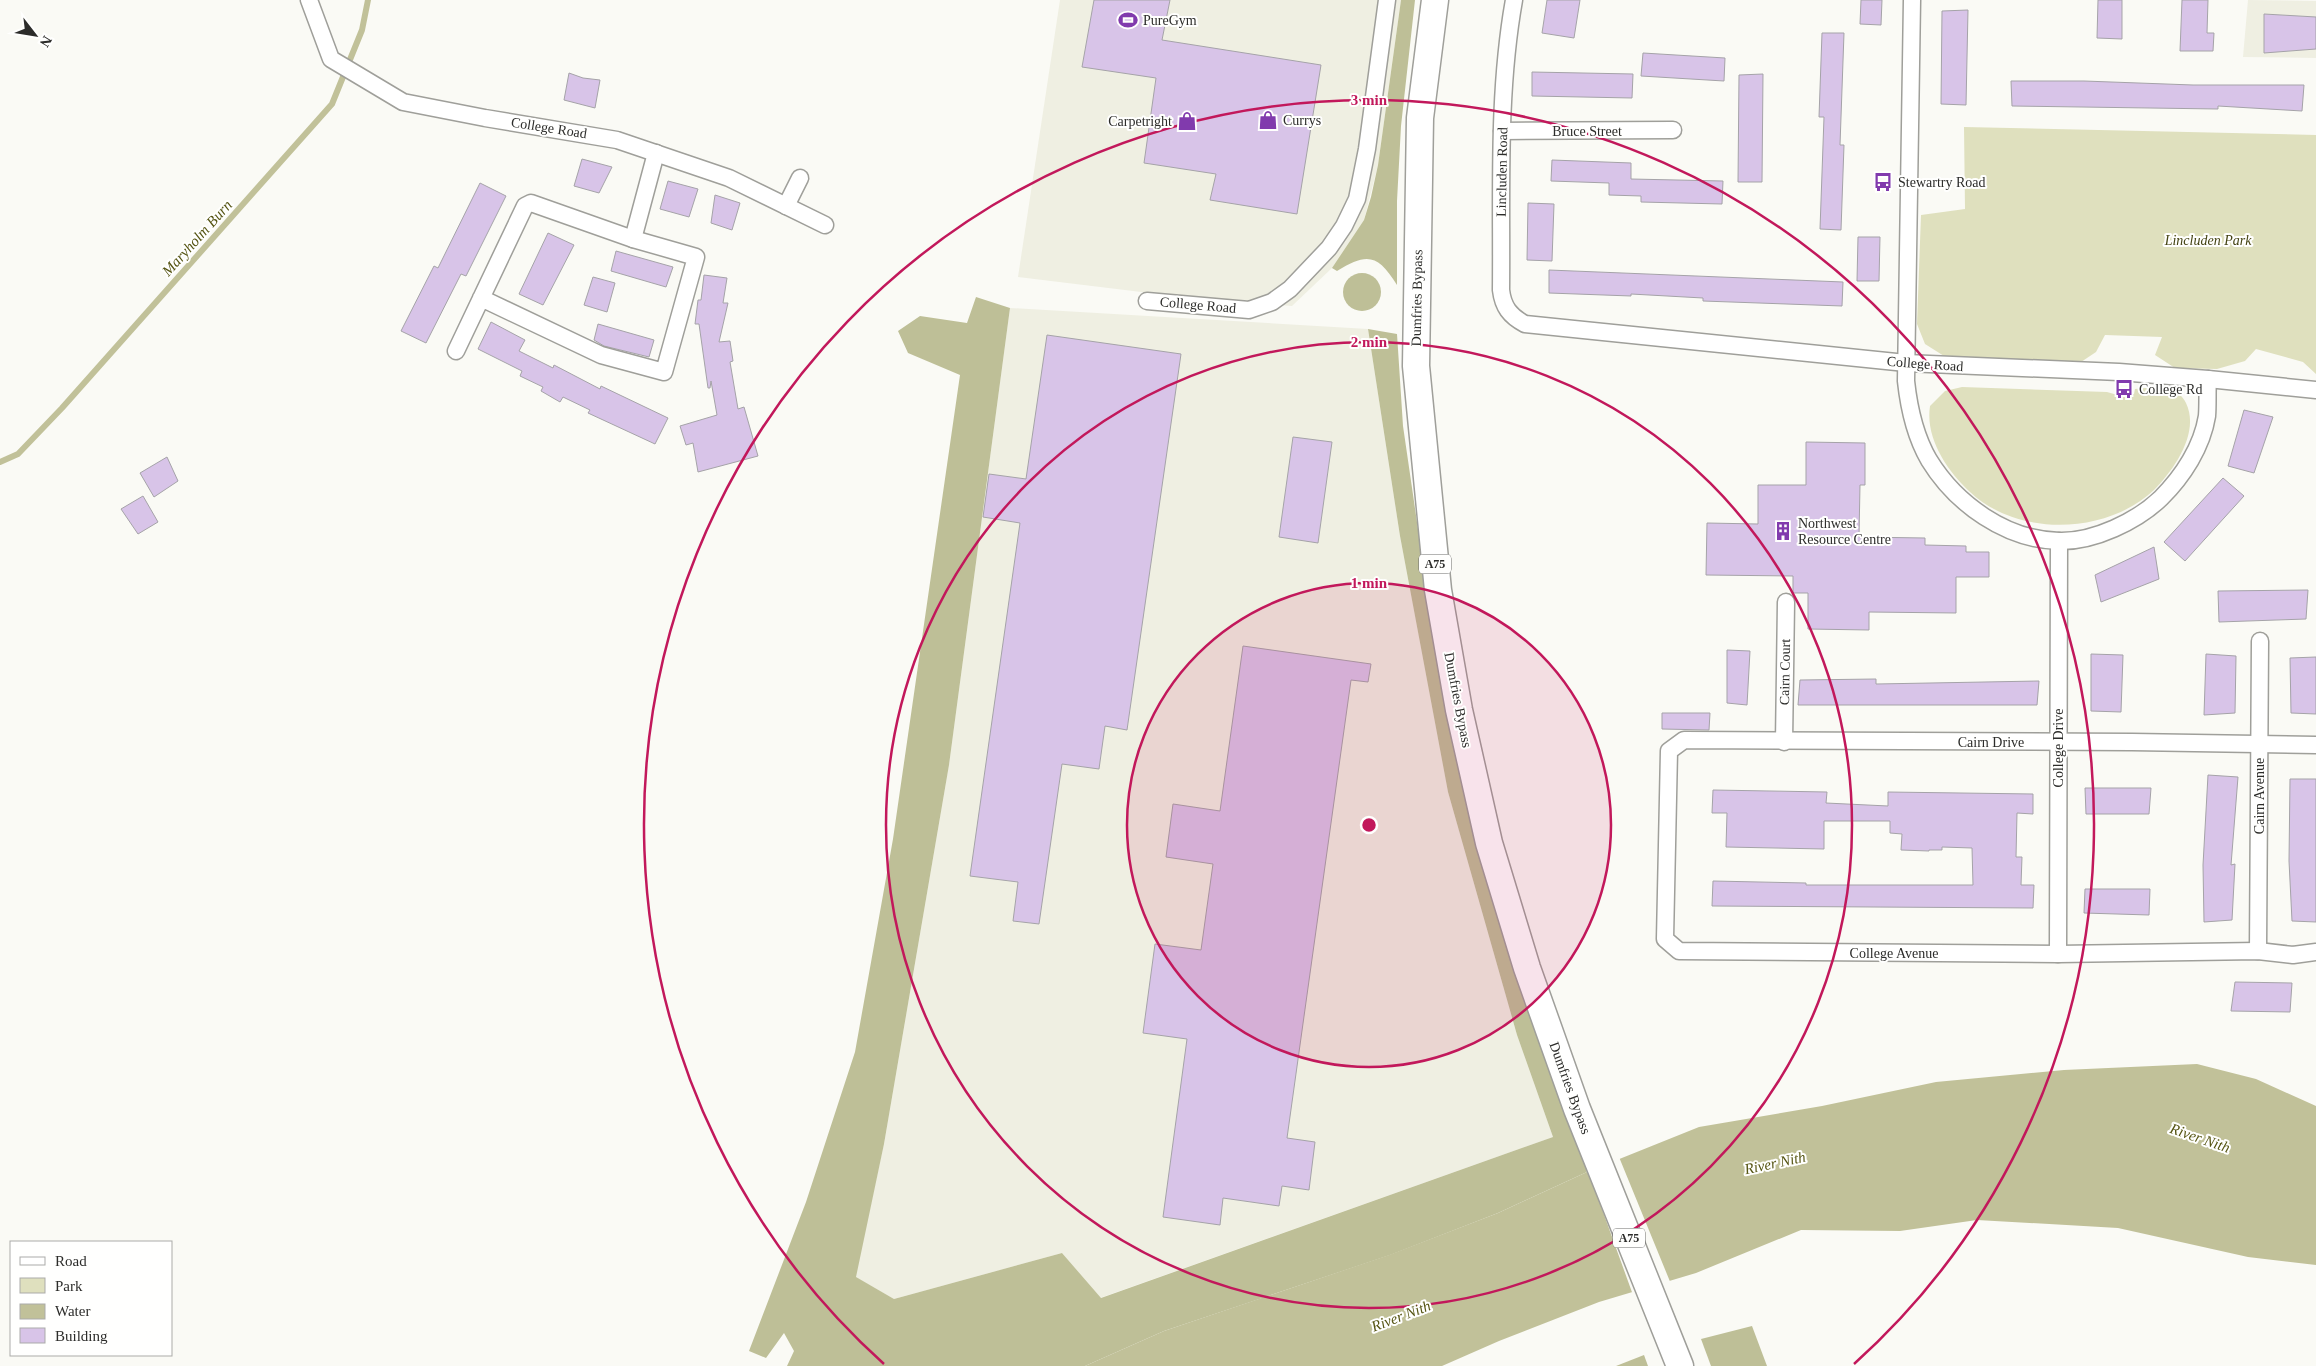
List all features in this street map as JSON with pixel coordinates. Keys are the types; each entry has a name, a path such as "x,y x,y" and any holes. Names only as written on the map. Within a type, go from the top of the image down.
{"highway":[{"name":"Dumfries Bypass","path":"1435,0 1420,118 1416,366 1438,590 1459,710 1489,843 1527,968 1577,1109 1680,1366"}],"street":[{"name":"College Road","path":"309,0 331,59 403,102 494,120 617,140 729,178 825,225"},
{"name":"College Road","path":"1147,300 1249,310 1272,302 1290,288 1329,248 1344,226 1357,199 1367,149 1387,0"},
{"name":"Lincluden Road","path":"1514,0 1510,23 1502,131 1502,298 1508,312 1516,319 1534,326"},
{"path":"1912,0 1906,381 1912,420 1929,459 1941,477 1970,506 1986,518 2021,534 2060,541 2076,539 2118,528 2151,507 2176,484 2195,453 2206,417 2208,378"},
{"name":"Bruce Street","path":"1502,131 1673,130"},
{"path":"633,240 656,153"},
{"path":"786,206 800,178"},
{"path":"456,352 481,298 524,206 531,203 633,240 696,257 664,372 601,355 481,298"},
{"name":"College Road","path":"1534,326 1906,363 2208,378 2316,390"},
{"name":"College Drive","path":"2058,954 2060,541"},
{"name":"Cairn Court","path":"1784,742 1786,602"},
{"name":"Cairn Avenue","path":"2258,952 2260,641"},
{"name":"Cairn Drive","path":"1669,751 1684,740 2316,745"},
{"name":"College Avenue","path":"1669,751 1665,939 1679,951 2058,954 2258,952 2293,954 2316,952"}],"shaded area":[{"path":"1060,0 1401,0 1378,165 1364,220 1332,268 1292,306 1207,300 1018,277"},
{"path":"1401,0 1415,0 1401,126 1397,201 1397,285 1384,267 1372,260 1357,261 1337,271 1332,268 1364,220 1371,197 1378,165"},
{"path":"2248,0 2316,1 2316,58 2243,57"},
{"path":"1362,273 1375,279 1381,292 1375,305 1362,311 1349,305 1343,292 1349,279"},
{"path":"976,297 1010,308 949,765 884,1144 856,1277 894,1299 1062,1253 1101,1298 1553,1137 1517,1035 1448,792 1400,536 1368,329 1397,334 1403,426 1433,632 1533,1014 1587,1172 1498,1213 1390,1255 1164,1331 1085,1366 787,1366 794,1351 784,1333 766,1358 749,1351 806,1202 855,1052 893,839 960,375 908,353 898,331 920,316 967,323"},
{"path":"1010,308 1368,329 1400,536 1448,792 1517,1035 1553,1137 1100,1298 1062,1253 894,1299 855,1277 884,1144 949,765"},
{"path":"1752,1326 1767,1366 1711,1366 1701,1339"},
{"path":"1644,1355 1648,1366 1616,1366"}],"green space":[{"name":"Lincluden Park","path":"1964,127 2316,135 2316,374 2303,362 2256,349 2245,361 2217,369 2175,368 2155,355 2162,337 2105,335 2096,352 2081,362 1944,356 1925,344 1917,324 1921,215 1965,209"},
{"path":"1962,387 2107,392 2114,394 2134,394 2135,389 2158,387 2169,389 2178,393 2186,403 2190,414 2188,438 2170,472 2154,490 2134,505 2112,516 2087,522 2062,525 2037,523 2012,517 1990,507 1961,484 1946,464 1934,442 1929,418 1930,406 1945,391"}],"water":[{"name":"River Nith","path":"2197,1064 2256,1079 2316,1106 2316,1265 2248,1257 2118,1228 1977,1220 1900,1231 1801,1230 1696,1273 1599,1302 1499,1341 1442,1366 1085,1366 1164,1331 1389,1255 1498,1213 1587,1172 1699,1127 1822,1106 1936,1082 2064,1070"}],"pier":[{"path":"1619,1157 1671,1284 1633,1295 1594,1187 1586,1170"}],"building":[{"path":"1094,0 1170,0 1162,40 1321,65 1297,214 1210,200 1216,174 1144,163 1156,78 1082,67"},
{"path":"1547,0 1580,0 1574,38 1542,33"},
{"path":"1861,0 1882,0 1881,25 1860,24"},
{"path":"2098,0 2122,0 2122,39 2097,38"},
{"path":"2182,0 2208,0 2207,33 2214,33 2213,51 2180,51"},
{"path":"1968,10 1966,105 1941,104 1942,11"},
{"path":"2264,14 2316,17 2316,49 2264,53"},
{"path":"1822,33 1844,33 1840,145 1844,145 1841,230 1820,229 1824,117 1819,117"},
{"path":"1643,53 1725,58 1724,81 1641,76"},
{"path":"1532,72 1633,74 1632,98 1532,96"},
{"path":"569,73 583,78 600,80 595,108 564,100"},
{"path":"1763,74 1762,182 1738,182 1739,75"},
{"path":"2011,81 2084,81 2193,85 2304,85 2302,111 2218,106 2218,109 2012,106"},
{"path":"582,159 612,167 599,193 574,186"},
{"path":"1552,160 1631,163 1631,179 1723,181 1722,204 1641,202 1641,196 1609,195 1609,183 1551,181"},
{"path":"668,181 698,189 689,217 660,209"},
{"path":"480,183 506,196 466,276 461,274 426,343 401,331 434,266 438,268"},
{"path":"715,195 740,203 732,230 711,223"},
{"path":"1528,203 1554,204 1552,261 1527,260"},
{"path":"548,233 574,245 543,305 519,294"},
{"path":"1858,237 1880,237 1879,281 1857,281"},
{"path":"616,251 673,267 666,287 611,271"},
{"path":"1549,270 1843,282 1842,306 1703,301 1703,298 1631,294 1631,296 1549,293"},
{"path":"704,275 727,278 723,303 728,303 719,342 730,341 733,361 730,362 738,409 744,407 758,456 698,472 693,443 686,445 680,426 717,415 711,381 710,388 708,388 699,324 695,324 698,300 701,300"},
{"path":"593,277 615,283 607,312 584,305"},
{"path":"491,322 525,340 519,351 553,368 554,365 600,389 601,386 668,418 655,444 588,413 590,410 563,397 560,402 541,391 543,387 520,376 522,371 478,349"},
{"path":"598,324 654,340 649,357 604,346 594,340"},
{"path":"1047,335 1181,354 1127,730 1105,726 1099,769 1062,764 1039,924 1013,921 1018,882 970,876 1020,523 983,517 989,474 1026,479"},
{"path":"2244,410 2273,417 2254,473 2228,466"},
{"path":"1293,437 1332,442 1318,543 1279,537"},
{"name":"Northwest Resource Centre","path":"1806,442 1865,443 1865,485 1860,485 1859,537 1925,538 1925,545 1966,546 1966,552 1989,552 1989,577 1956,577 1956,613 1869,612 1869,630 1808,629 1808,593 1793,593 1793,576 1706,575 1707,523 1758,524 1758,485 1806,485"},
{"path":"167,457 178,481 154,497 140,473"},
{"path":"2223,478 2244,496 2185,561 2164,542"},
{"path":"143,496 158,522 138,534 121,509"},
{"path":"2154,547 2159,579 2101,602 2095,575"},
{"path":"2308,590 2306,619 2219,622 2218,591"},
{"path":"1243,646 1371,664 1368,682 1351,680 1287,1138 1315,1142 1309,1190 1282,1186 1279,1206 1223,1198 1220,1225 1163,1217 1187,1039 1143,1033 1155,944 1201,950 1213,864 1166,857 1173,804 1220,811"},
{"path":"1727,650 1750,651 1747,705 1727,703"},
{"path":"2091,654 2123,655 2121,712 2091,711"},
{"path":"2206,654 2236,656 2235,713 2204,715"},
{"path":"2316,657 2316,714 2291,713 2290,658"},
{"path":"1876,679 1876,684 2039,681 2037,705 1798,705 1800,680"},
{"path":"1662,713 1710,713 1709,730 1662,729"},
{"path":"2208,775 2238,777 2231,865 2235,864 2232,920 2204,922 2203,865"},
{"path":"2290,779 2316,779 2316,922 2292,921 2289,861"},
{"path":"2085,788 2151,788 2149,814 2086,814"},
{"path":"1713,790 1827,792 1826,803 1888,806 1888,792 2033,794 2033,814 2017,813 2016,857 2022,857 2021,885 2034,885 2033,908 1712,906 1713,881 1806,883 1806,885 1973,885 1972,848 1942,847 1942,850 1929,851 1901,850 1902,834 1890,833 1890,821 1824,821 1824,849 1726,847 1727,813 1712,813"},
{"path":"2085,889 2150,889 2149,915 2084,913"},
{"path":"2235,982 2292,983 2290,1012 2231,1011"}],"waterway":[{"name":"Maryholm Burn","path":"0,462 18,454 62,408 332,104 362,30 368,0"}],"place":[{"name":"PureGym","path":"1128,20"},
{"name":"Currys","path":"1268,120"},
{"name":"Carpetright","path":"1187,121"},
{"name":"Stewartry Road","path":"1883,182"},
{"name":"College Rd","path":"2124,389"},
{"name":"Northwest Resource Centre","path":"1783,531"}]}
